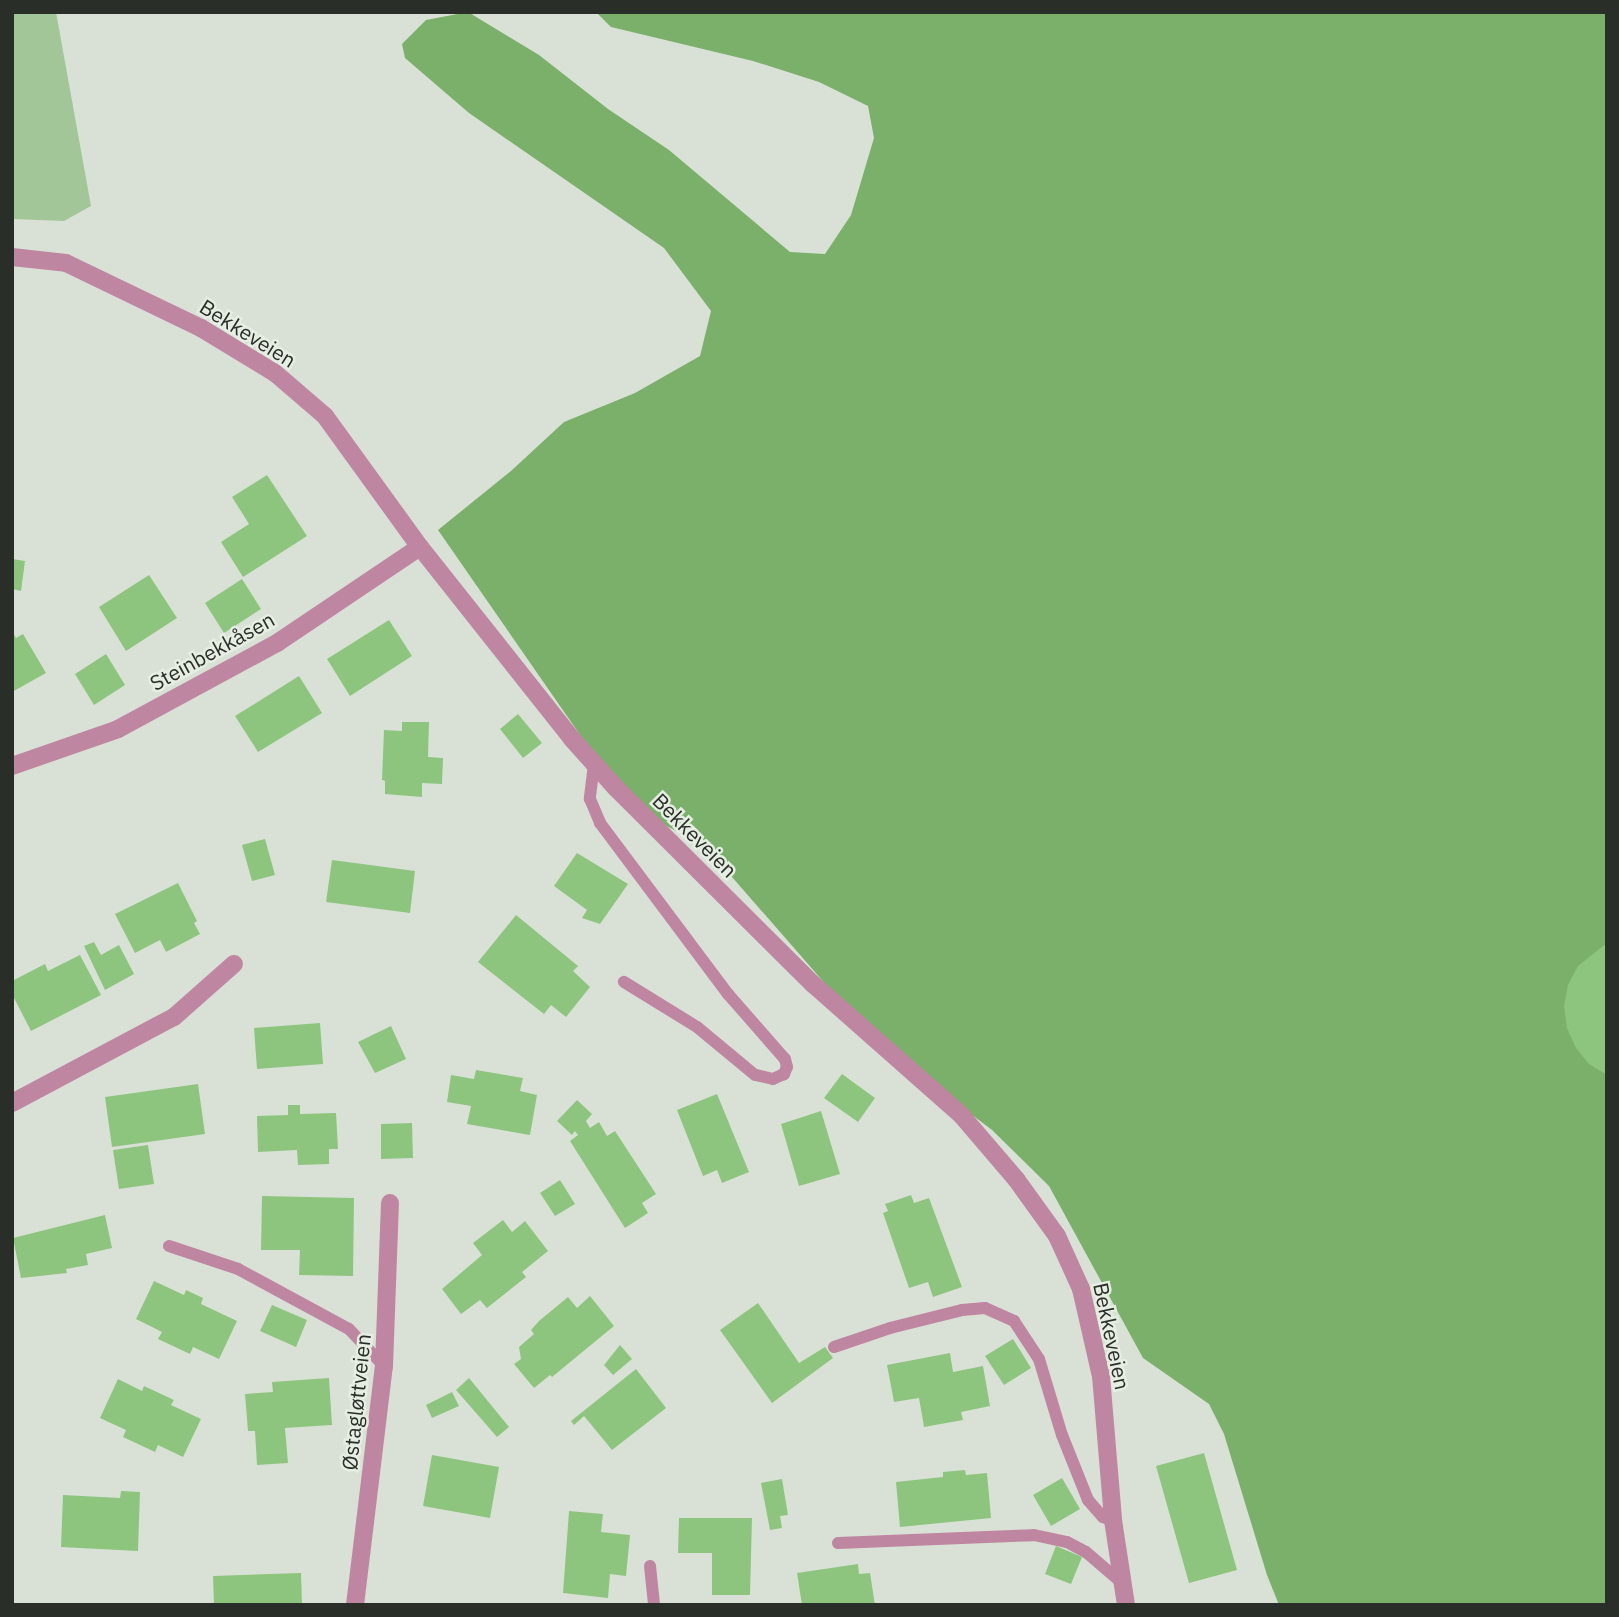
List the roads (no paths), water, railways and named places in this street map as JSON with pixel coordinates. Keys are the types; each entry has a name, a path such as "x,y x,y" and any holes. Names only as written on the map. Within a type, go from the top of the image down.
{"street":[{"name":"Bekkeveien","path":"12,257 66,263 201,328 275,373 325,416 420,547 594,764 813,984 962,1116 1016,1179 1057,1236 1082,1289 1101,1376 1113,1520 1125,1605"},
{"name":"Steinbekkåsen","path":"12,766 118,729 277,643 420,547"},
{"path":"12,1103 174,1017 234,964"},
{"name":"Østagløttveien","path":"355,1605 384,1366 390,1203"}],"lane":[{"path":"594,764 590,799 600,823 728,993 785,1059 788,1067 784,1074 773,1079 755,1074 697,1027 624,982"},
{"path":"169,1246 238,1269 349,1329 384,1366"},
{"path":"834,1347 890,1328 962,1310 985,1308 1014,1321 1039,1359 1062,1435 1088,1500 1102,1517 1113,1520"},
{"path":"838,1543 1034,1535 1067,1542 1086,1552 1122,1583"},
{"path":"650,1566 654,1605"}]}
